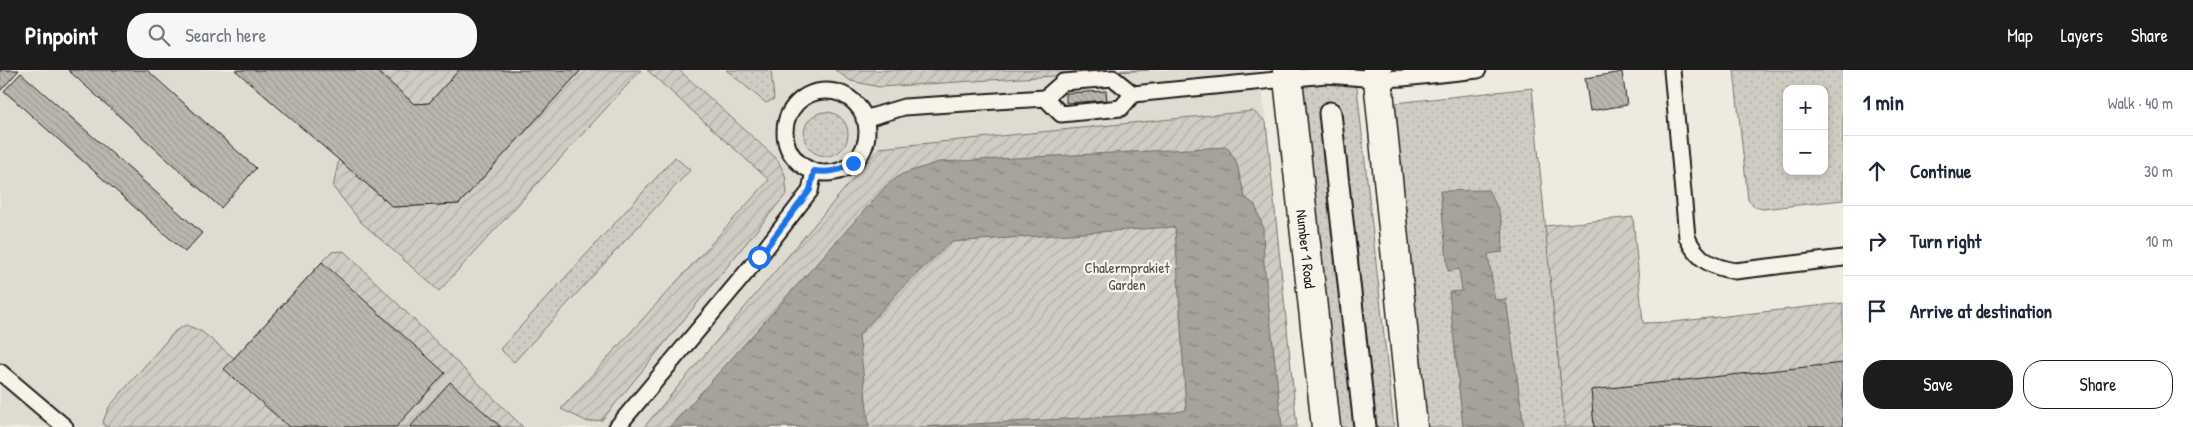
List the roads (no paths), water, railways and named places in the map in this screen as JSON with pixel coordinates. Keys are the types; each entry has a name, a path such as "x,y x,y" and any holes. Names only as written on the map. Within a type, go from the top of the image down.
{"street":[{"name":"Number 1 Road","path":"1287,74 1326,427"},
{"path":"1378,74 1413,427"},
{"path":"1330,113 1365,427"}],"lane":[{"path":"1045,98 1061,114 1121,108 1133,94 1287,74 1378,74 1403,78 1478,70"},
{"path":"1672,70 1687,237 1692,248 1703,261 1718,268 1735,271 1843,258"},
{"path":"864,119 904,107 1045,98 1063,82 1113,78 1133,94"},
{"path":"816,92 842,95 854,102 864,119 866,140 861,153 853,163 841,170 828,173 814,171 802,166 792,156 787,145 785,131 788,118 794,107 804,98 816,92"},
{"path":"617,427 759,257 810,190 814,171"},
{"path":"0,372 65,427"}],"water":[{"path":"1227,147 1236,161 1245,197 1255,205 1263,227 1264,263 1282,427 920,427 1171,413 1186,410 1175,228 1172,227 951,242 903,287 859,335 869,427 670,427 887,185 902,174 939,162"},
{"path":"1488,190 1499,213 1503,234 1502,252 1488,254 1495,300 1506,299 1524,427 1463,427 1449,292 1462,291 1459,269 1448,271 1440,191"}],"park label":[{"name":"Chalermprakiet Garden","path":"1127,276"}]}
